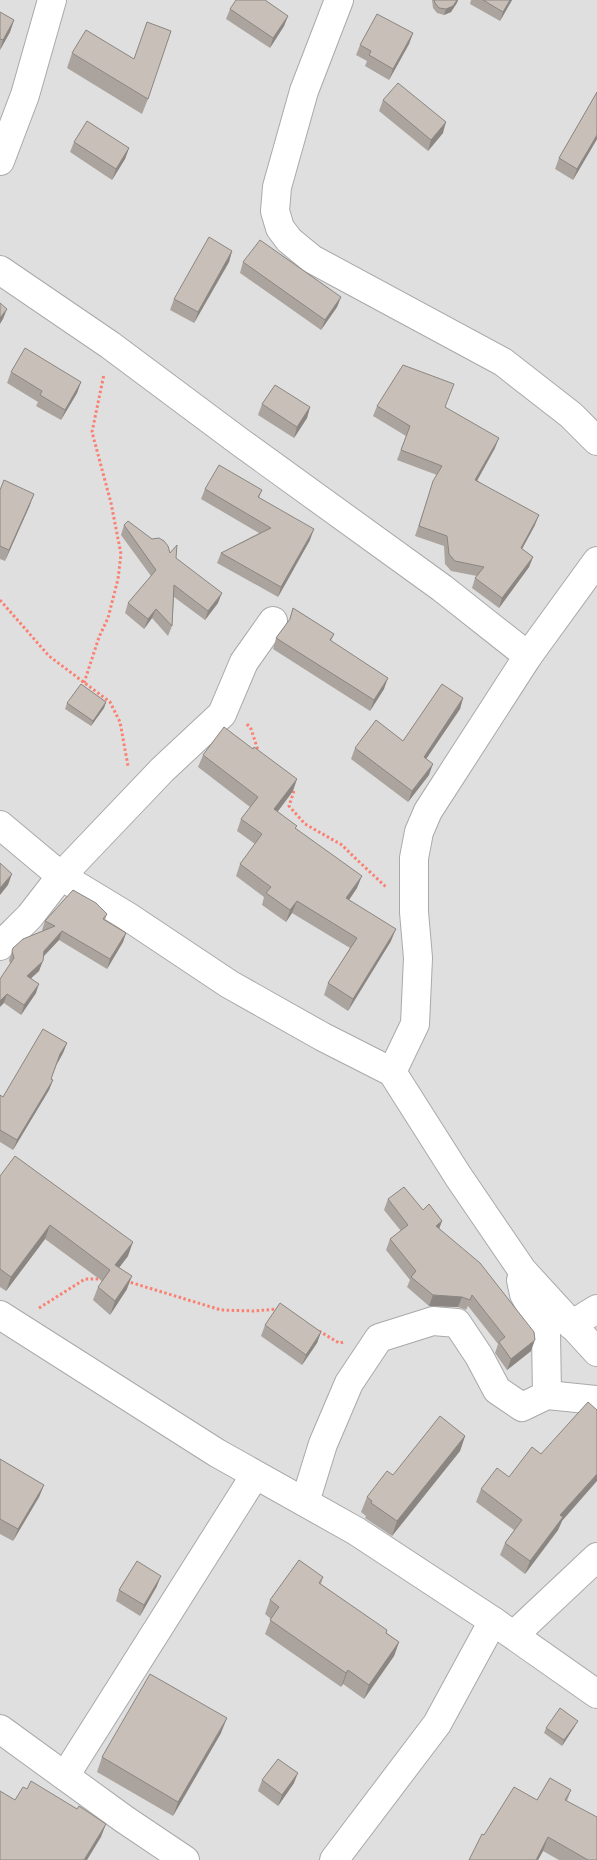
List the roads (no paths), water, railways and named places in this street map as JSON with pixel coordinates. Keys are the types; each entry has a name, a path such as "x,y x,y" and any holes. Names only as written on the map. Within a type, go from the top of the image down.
{"street":[{"path":"0,161 25,95 52,0"},
{"path":"339,0 304,90 277,187 274,211 280,228 290,240 312,258 503,362 571,415 597,441"},
{"path":"0,270 110,345 248,448 442,588 528,656"},
{"path":"392,1072 415,1024 418,958 414,912 414,858 419,832 428,810 528,656 597,561"},
{"path":"0,946 30,916 61,876 162,770 222,714 244,662 273,621"},
{"path":"0,825 61,876 127,916 229,984 323,1037 392,1072 458,1176 522,1270 597,1352"},
{"path":"522,1270 520,1282 524,1294 546,1333 547,1395"},
{"path":"571,1325 597,1309"},
{"path":"10,1321 217,1453 356,1531 504,1628 597,1694"},
{"path":"305,1502 323,1444 349,1383 379,1338 433,1321 457,1323 479,1356 496,1390 522,1407 547,1395 597,1400"},
{"path":"66,1776 256,1475"},
{"path":"334,1860 437,1724 504,1628 597,1557"},
{"path":"0,1729 185,1860"}]}
